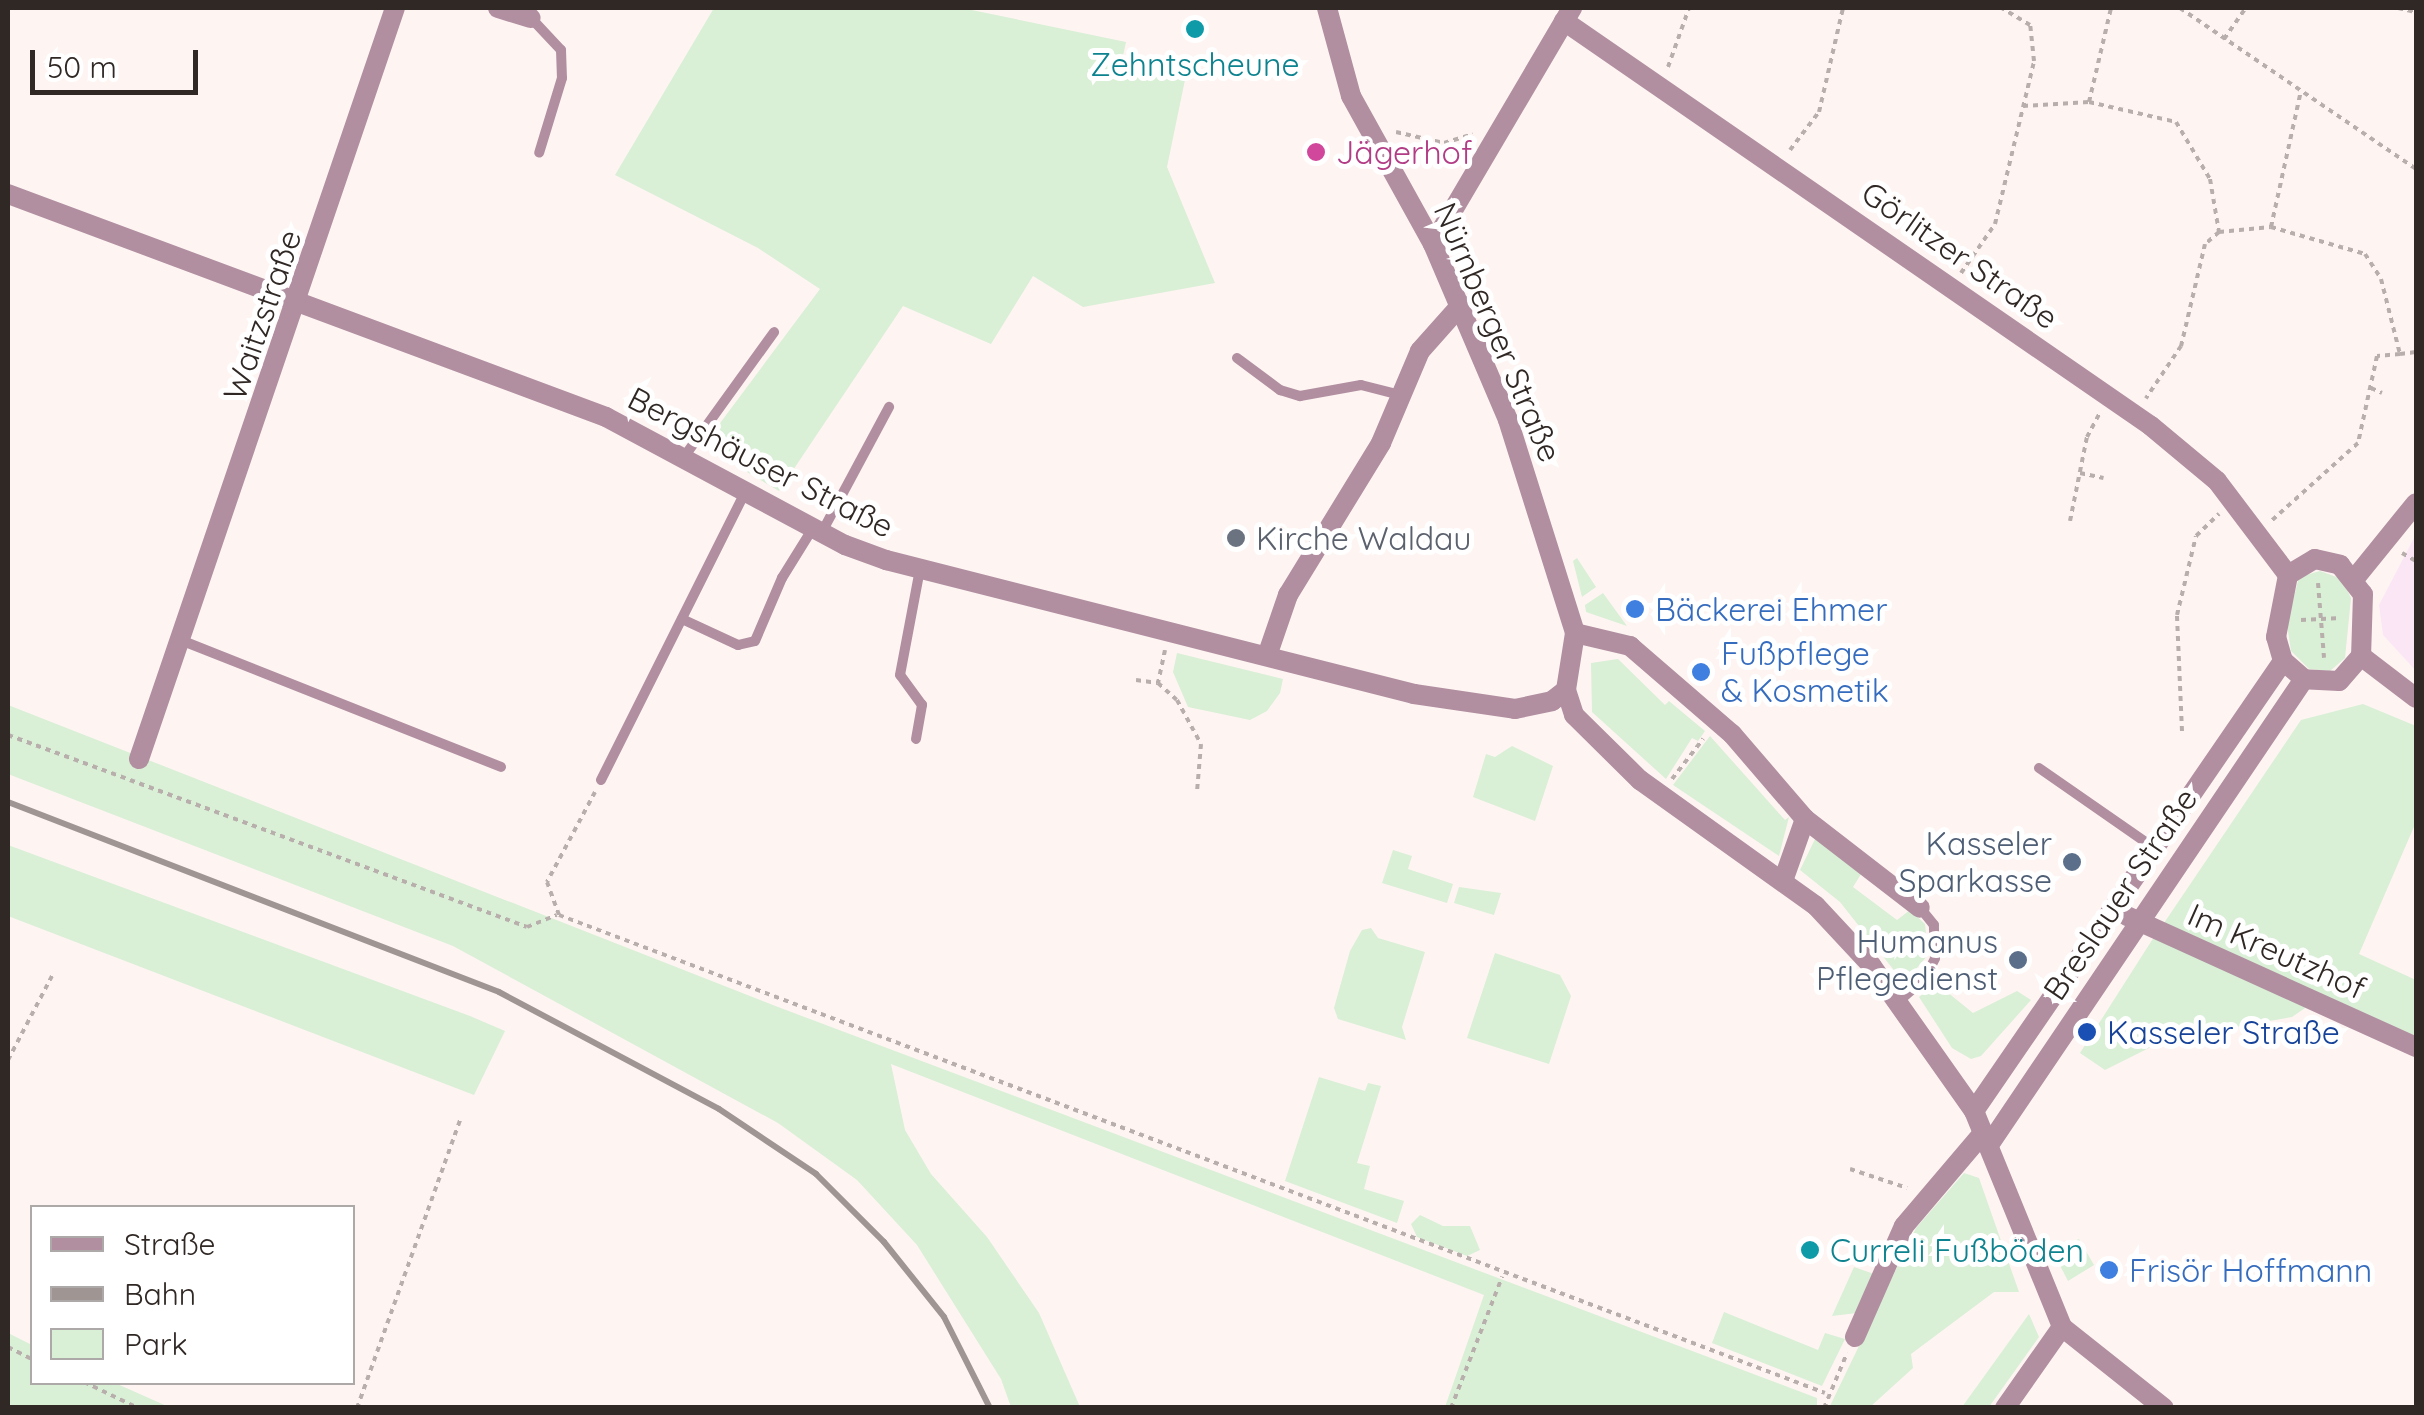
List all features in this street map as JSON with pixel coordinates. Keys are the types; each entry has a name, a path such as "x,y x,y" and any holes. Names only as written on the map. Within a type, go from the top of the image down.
{"street":[{"name":"Waitzstraße","path":"139,759 300,299 394,8"},
{"path":"498,8 531,18"},
{"name":"Nürnberger Straße","path":"1327,8 1351,96 1433,244 1508,420 1575,633 1566,690"},
{"path":"1433,244 1568,14"},
{"name":"Görlitzer Straße","path":"1568,14 1660,85 2135,414 2233,501 2288,574"},
{"name":"Bergshäuser Straße","path":"8,194 300,299 606,417 817,530 920,568 1414,694 1515,709 1552,701 1566,690"},
{"path":"1267,656 1288,595 1382,443 1420,351 1461,305"},
{"path":"2356,577 2416,503"},
{"path":"2316,558 2356,577 2365,616 2360,656 2339,681 2304,679 2283,661 2276,622 2288,574 2316,558"},
{"path":"1575,633 1630,646 1716,720 1805,819 1920,908"},
{"path":"2360,656 2416,698"},
{"name":"Breslauer Straße","path":"1974,1111 2283,661"},
{"name":"Breslauer Straße","path":"1987,1138 2304,679"},
{"path":"1566,690 1585,731 1660,794 1783,881 1842,932 1900,1001 1974,1111 2062,1327 2164,1408"},
{"path":"1783,881 1805,819"},
{"name":"Im Kreutzhof","path":"2113,909 2416,1046"},
{"path":"1855,1337 1904,1226 1924,1197 1987,1138"},
{"path":"2005,1408 2062,1327"}],"lane":[{"path":"531,18 560,50 562,78 539,153"},
{"path":"684,456 774,332"},
{"path":"1237,358 1280,390 1300,396 1362,385 1400,395"},
{"path":"682,619 738,645 755,641 782,578 817,530 889,406"},
{"path":"602,780 745,493"},
{"path":"916,739 922,705 900,674 920,568"},
{"path":"182,641 501,767"},
{"path":"2039,768 2154,848"},
{"path":"1900,1001 1925,978 1934,958 1934,925 1920,908"}],"path":[{"path":"1660,85 1690,8"},
{"path":"1778,166 1818,112 1843,8"},
{"path":"1953,285 1995,224 2034,61 2030,25 2002,8"},
{"path":"2089,102 2111,8"},
{"path":"2180,8 2416,169"},
{"path":"2224,38 2246,8"},
{"path":"2398,8 2416,12"},
{"path":"2270,228 2302,89"},
{"path":"2023,106 2089,102 2176,122 2210,179 2219,232"},
{"path":"1372,134 1390,129 1444,143 1498,133"},
{"path":"2135,414 2180,346 2205,244 2219,232 2270,228 2365,254 2382,279 2400,354"},
{"path":"2258,532 2358,443 2378,356 2416,352"},
{"path":"2371,388 2382,393"},
{"path":"2070,521 2087,436 2109,396"},
{"path":"2080,473 2103,478"},
{"path":"2182,730 2177,615 2196,536 2233,501"},
{"path":"2316,558 2326,682"},
{"path":"2276,622 2365,616"},
{"path":"1158,683 1162,663"},
{"path":"1136,680 1158,683 1177,700 1201,744 1196,792"},
{"path":"1660,794 1716,720"},
{"path":"8,734 527,927 558,915 1502,1276 1825,1393"},
{"path":"130,780 139,759"},
{"path":"558,915 547,882 602,780"},
{"path":"8,1060 52,976"},
{"path":"357,1408 460,1120"},
{"path":"1850,1169 1924,1197"},
{"path":"1451,1408 1502,1276"},
{"path":"1824,1408 1825,1393 1855,1337"},
{"path":"90,1385 138,1408"}],"shaded area":[{"path":"2416,534 2416,671 2383,635 2379,605"}],"green space":[{"path":"714,8 962,8 1126,42 1123,56 1187,70 1167,167 1215,283 1083,307 1033,276 991,344 903,306 779,491 703,446 820,289 758,248 615,175"},
{"path":"1577,558 1596,587 1582,597 1573,561"},
{"path":"2320,571 2342,579 2351,598 2345,658 2330,671 2309,669 2291,651 2287,624 2299,577"},
{"path":"1603,593 1627,626 1586,612 1585,605"},
{"path":"1177,653 1283,679 1280,693 1267,711 1250,720 1188,707 1173,672"},
{"path":"1618,659 1665,705 1669,701 1705,731 1698,741 1692,738 1666,779 1592,712 1591,663"},
{"path":"2363,704 2416,726 2416,822 2359,954 2416,980 2416,1041 2162,926 2301,720"},
{"path":"8,705 778,1007 1817,1398 1817,1407 1445,1407 1484,1295 891,1064 905,1130 931,1174 987,1237 1039,1313 1080,1407 1011,1407 1001,1379 917,1245 857,1180 778,1123 453,946 8,774"},
{"path":"1710,736 1785,820 1789,817 1779,856 1673,785"},
{"path":"1512,746 1553,766 1535,821 1473,797 1486,754 1495,757"},
{"path":"1816,837 1863,871 1853,887 1897,920 1910,910 1925,924 1928,955 1904,983 1840,902 1800,870"},
{"path":"8,845 505,1031 474,1095 8,916"},
{"path":"1393,850 1412,856 1408,869 1453,884 1447,903 1382,883"},
{"path":"1459,887 1501,893 1494,915 1454,903"},
{"path":"1371,928 1378,938 1425,952 1402,1027 1406,1040 1338,1019 1334,1008 1350,951 1362,930"},
{"path":"2154,937 2308,1006 2292,1017 2167,1039 2105,1070 2080,1053"},
{"path":"1495,953 1560,975 1571,996 1549,1064 1467,1038"},
{"path":"1936,983 1973,1013 2017,991 2031,1000 1981,1056 1971,1059 1952,1048 1919,997"},
{"path":"1319,1077 1365,1091 1368,1083 1381,1086 1357,1163 1370,1166 1364,1189 1404,1201 1397,1223 1285,1181"},
{"path":"1964,1173 1979,1178 2019,1292 1994,1292 1911,1354 1913,1368 1870,1407 1829,1408 1916,1228"},
{"path":"1420,1215 1443,1226 1470,1226 1480,1250 1467,1256 1417,1237 1411,1224"},
{"path":"2079,1239 2094,1265 2068,1281 2052,1250"},
{"path":"1854,1267 1874,1274 1857,1313 1832,1316"},
{"path":"1724,1312 1818,1350 1825,1333 1845,1339 1822,1386 1712,1343"},
{"path":"2029,1314 2039,1337 1989,1407 1962,1407"},
{"path":"8,1333 30,1344 30,1385 120,1385 169,1407 8,1407"}],"railway":[{"path":"8,802 499,992 719,1109 816,1174 884,1242 944,1317 990,1408"}],"place":[{"name":"Zehntscheune","path":"1195,29"},
{"name":"Jägerhof","path":"1316,152"},
{"name":"Kirche Waldau","path":"1236,538"},
{"name":"Bäckerei Ehmer","path":"1635,609"},
{"name":"Fußpflege & Kosmetik","path":"1701,672"},
{"name":"Kasseler Sparkasse","path":"2072,862"},
{"name":"Humanus Pflegedienst","path":"2018,960"},
{"name":"Kasseler Straße","path":"2087,1032"},
{"name":"Curreli Fußböden","path":"1810,1250"},
{"name":"Frisör Hoffmann","path":"2109,1270"}]}
